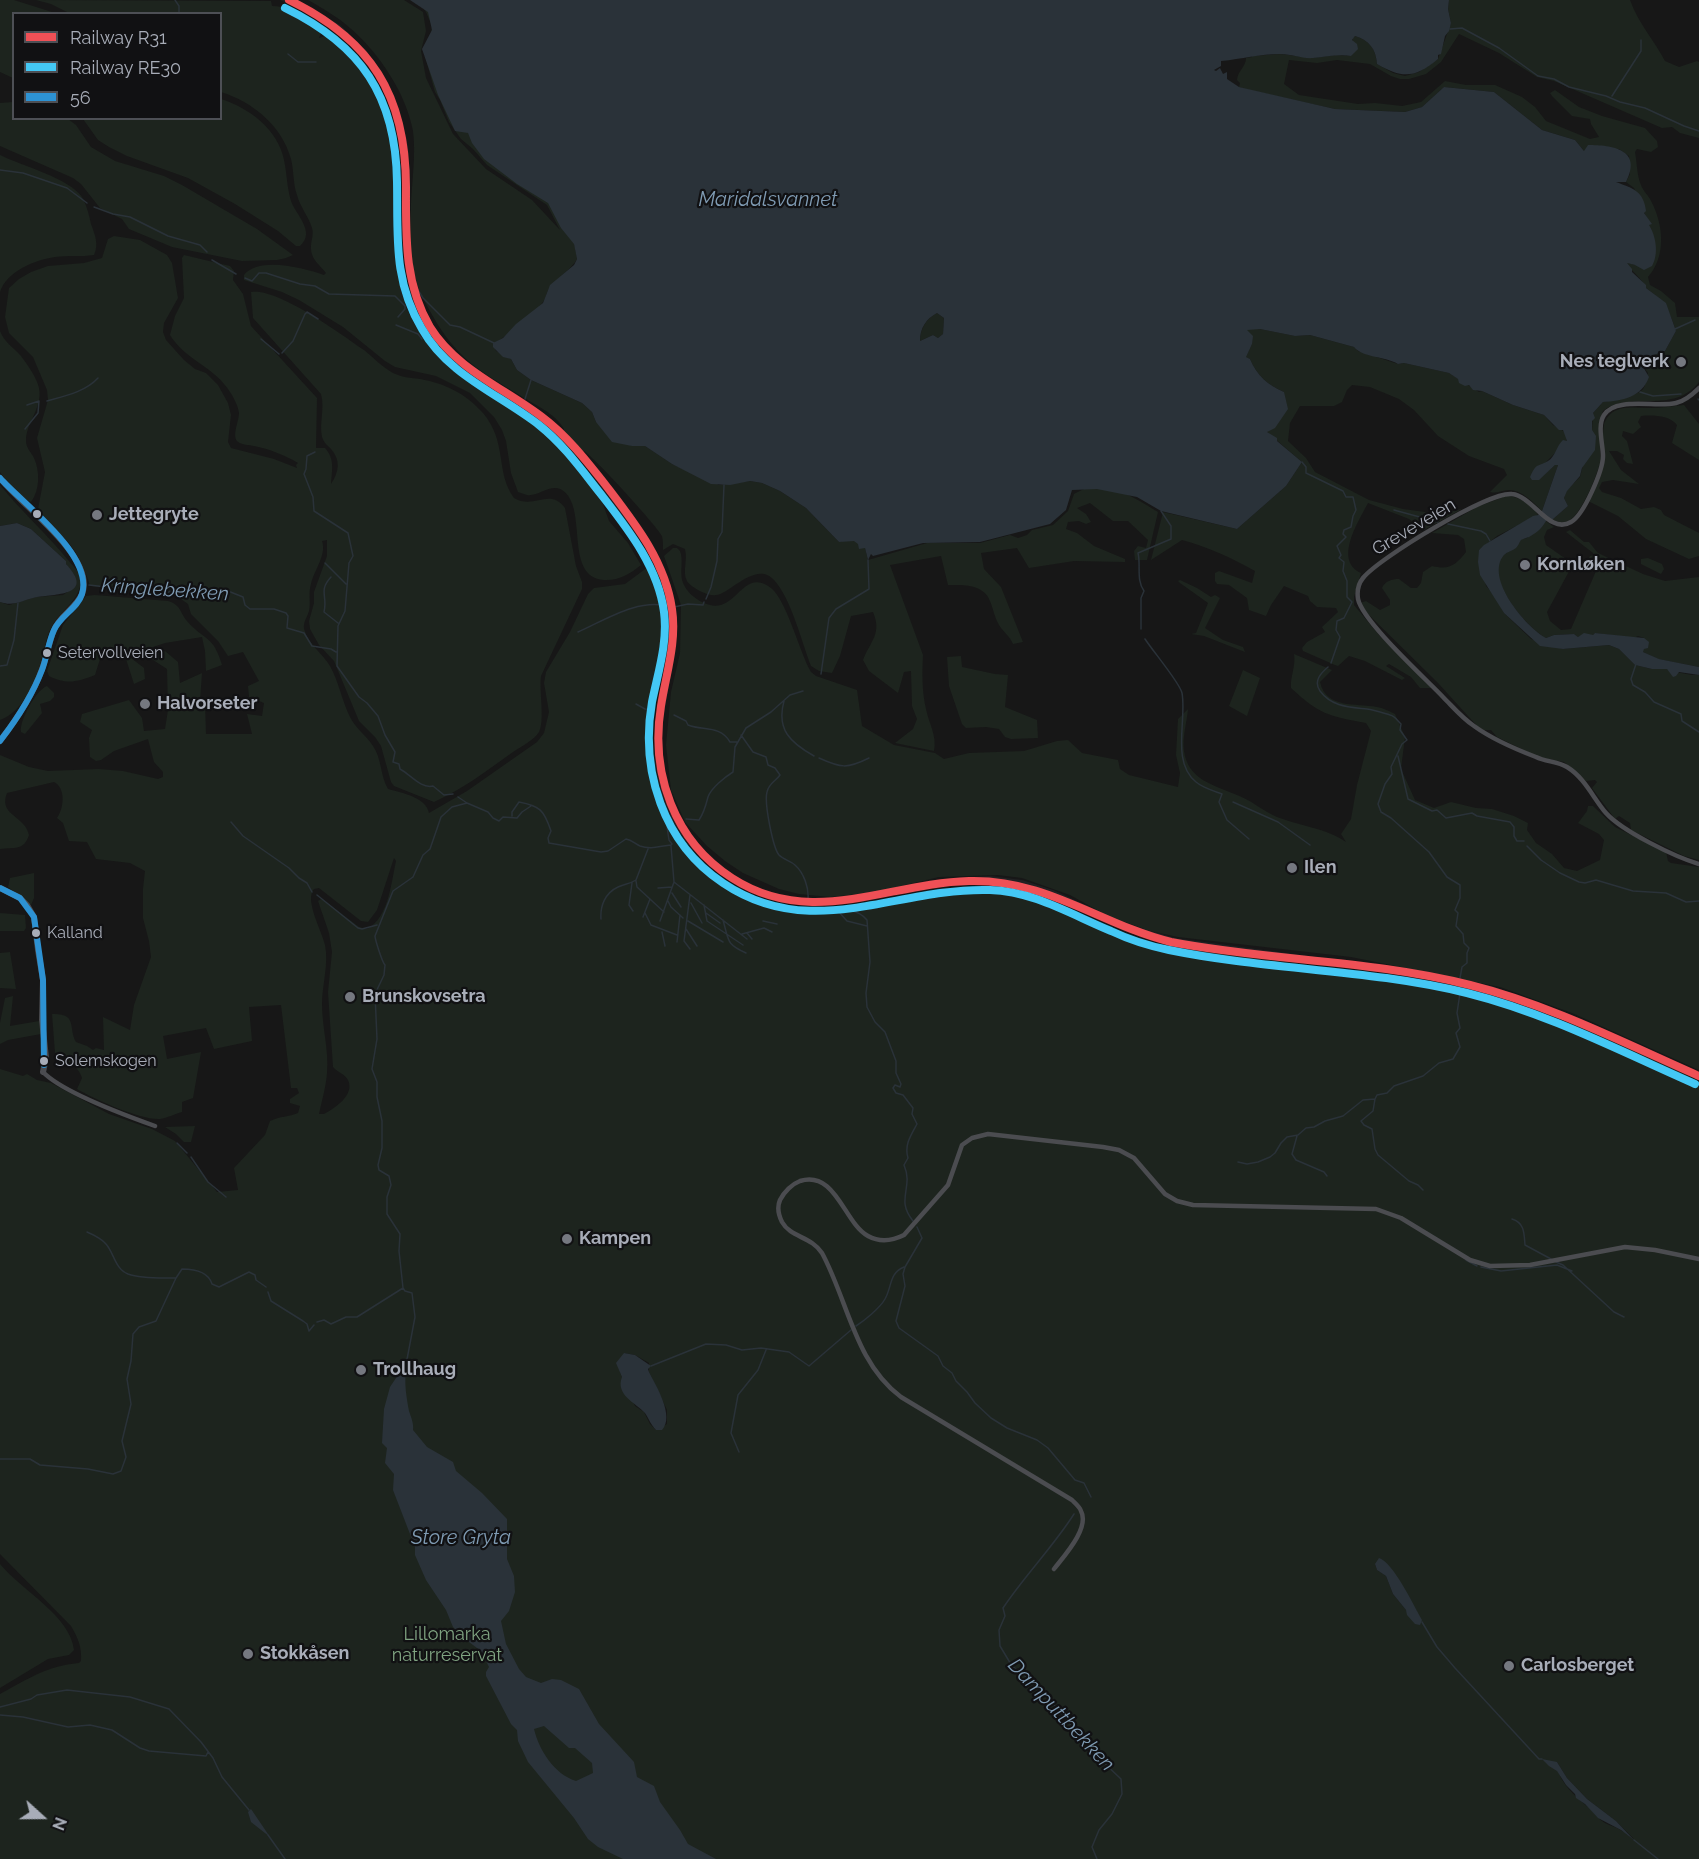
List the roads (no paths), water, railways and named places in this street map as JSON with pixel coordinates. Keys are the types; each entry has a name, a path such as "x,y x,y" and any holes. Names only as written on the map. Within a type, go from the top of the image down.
{"street":[{"name":"Greveveien","path":"1699,388 1678,403 1624,405 1607,411 1602,421 1601,467 1585,502 1575,519 1568,524 1556,524 1524,499 1510,494 1494,497 1372,568 1364,577 1357,594 1361,610 1470,724 1537,758 1566,767 1581,779 1605,812 1616,822 1680,858 1699,864"},
{"path":"0,478 13,494 59,537 78,564 84,583 80,598 60,619 55,628 43,666 31,693 0,741"},
{"path":"0,888 24,902 34,916 43,980 42,1020 46,1058 44,1072 52,1081 78,1094 155,1126"},
{"path":"1054,1569 1080,1532 1081,1510 1072,1500 906,1400 875,1372 866,1356 833,1276 817,1246 792,1233 780,1218 781,1198 790,1187 803,1180 826,1185 862,1232 877,1240 895,1239 904,1235 945,1189 962,1145 972,1138 988,1134 1119,1150 1140,1163 1156,1185 1169,1197 1193,1205 1344,1207 1381,1210 1401,1218 1470,1260 1490,1266 1530,1265 1625,1247 1699,1259"}],"water":[{"name":"Maridalsvannet","path":"410,0 1449,0 1451,23 1441,54 1430,65 1415,73 1402,74 1377,64 1371,46 1355,36 1352,40 1357,44 1358,49 1351,56 1309,58 1285,54 1265,55 1221,61 1221,66 1214,70 1220,68 1223,74 1227,72 1227,79 1239,87 1335,109 1405,112 1422,107 1444,87 1494,92 1542,130 1575,140 1584,151 1588,145 1606,146 1622,151 1628,156 1631,162 1626,182 1616,182 1636,191 1643,199 1646,211 1644,213 1652,224 1649,225 1655,240 1656,251 1652,266 1644,270 1627,263 1632,272 1646,285 1646,288 1666,303 1676,331 1665,351 1643,359 1642,365 1649,377 1642,389 1624,399 1603,402 1593,413 1595,418 1592,421 1592,430 1596,436 1595,450 1582,468 1580,476 1567,491 1564,498 1568,506 1552,520 1548,518 1538,531 1521,540 1516,548 1504,555 1499,565 1499,576 1510,601 1519,613 1528,624 1546,638 1554,635 1574,634 1578,637 1584,633 1593,635 1595,633 1644,638 1649,642 1648,648 1643,652 1659,659 1699,667 1699,675 1679,672 1673,677 1667,669 1652,669 1635,665 1619,649 1609,645 1563,649 1540,646 1504,613 1480,575 1479,550 1542,511 1558,465 1555,465 1539,480 1532,480 1530,477 1536,467 1550,459 1563,440 1567,441 1563,430 1559,430 1544,415 1513,405 1482,391 1473,390 1469,385 1459,383 1458,379 1449,373 1404,363 1398,364 1363,353 1354,347 1310,335 1295,336 1260,329 1247,330 1253,336 1246,357 1250,359 1264,379 1284,392 1288,409 1275,428 1267,432 1277,438 1277,441 1302,462 1286,486 1237,529 1161,511 1137,497 1097,489 1072,490 1066,510 1050,524 980,542 923,543 873,556 871,554 868,560 865,548 859,549 858,544 854,541 839,542 806,508 780,491 762,483 750,481 730,485 711,484 672,464 645,446 612,442 596,422 592,412 582,403 531,380 517,370 511,359 503,357 493,347 493,343 503,338 516,324 543,303 550,285 574,265 577,259 574,244 561,228 548,203 517,184 484,159 472,143 468,133 455,131 438,95 422,49 432,30 428,12","holes":["937,313 944,318 943,334 938,338 933,335 920,341 922,328 930,318"]},
{"path":"17,523 31,529 66,561 77,582 75,587 63,593 14,603 0,602 0,526"},
{"path":"624,1353 635,1355 651,1366 648,1369 665,1409 665,1424 662,1430 656,1430 645,1413 621,1389 622,1377 616,1363"},
{"name":"Store Gryta","path":"402,1369 406,1372 406,1392 413,1430 427,1447 453,1462 456,1471 507,1519 507,1559 514,1576 515,1592 509,1611 501,1621 506,1644 519,1669 526,1677 541,1683 552,1679 561,1680 579,1689 599,1724 634,1762 637,1777 654,1786 660,1802 688,1844 716,1859 623,1859 598,1847 588,1839 574,1818 528,1762 518,1741 517,1730 511,1724 486,1676 489,1667 481,1651 453,1627 446,1610 426,1580 415,1555 415,1547 393,1490 394,1474 385,1463 387,1448 382,1443 384,1409 390,1387","holes":["544,1726 569,1748 575,1748 592,1763 593,1773 576,1781 561,1773 544,1753 534,1729"]},
{"path":"1379,1558 1385,1561 1403,1585 1422,1620 1420,1625 1415,1624 1407,1615 1406,1610 1393,1594 1386,1576 1377,1570 1375,1564"},
{"path":"1542,1759 1557,1762 1567,1778 1587,1799 1616,1821 1634,1840 1598,1818 1576,1798 1557,1771"},
{"path":"251,1809 270,1837 251,1822 248,1812"}],"waterway":[{"path":"175,0 179,6 179,12"},
{"path":"1450,29 1462,28 1499,48 1538,76 1645,108 1699,131"},
{"path":"1612,96 1641,51 1641,40"},
{"path":"288,54 298,62 316,62"},
{"path":"0,170 23,173 67,188 87,203"},
{"path":"94,207 130,217 168,236 200,245 207,252"},
{"path":"408,253 412,280 423,298 450,325 460,327 494,343"},
{"path":"212,260 236,274"},
{"path":"245,278 252,281 259,273 266,273 300,284 315,286 329,294 395,296 405,306 398,317"},
{"path":"282,353 293,341 307,312 318,319"},
{"path":"1675,329 1695,320"},
{"path":"396,325 418,334 422,339"},
{"path":"261,339 279,354"},
{"path":"47,401 81,390 98,378"},
{"path":"525,399 531,380"},
{"path":"1640,392 1653,396 1681,394"},
{"path":"25,429 38,413 39,401 27,405"},
{"path":"523,413 524,407"},
{"path":"315,452 307,456 304,474 313,497 314,511 348,533 353,556 349,563 345,611 338,626 337,666 359,697 378,716 395,752 393,762 399,764 400,769 420,784 433,786 444,795 453,794"},
{"path":"1302,462 1306,467 1306,473 1343,491 1346,497 1353,497 1356,510 1351,527 1344,530 1343,534 1346,537 1337,546 1341,555 1339,558 1344,562 1347,597 1352,602 1344,618 1337,621 1336,630 1340,637 1331,663"},
{"path":"706,599 717,561 718,539 722,532 724,485"},
{"path":"1394,510 1438,522"},
{"path":"1141,629 1141,598 1144,591 1139,577 1138,553 1171,539 1171,526 1161,511"},
{"path":"1448,524 1481,531 1490,541"},
{"path":"821,674 829,618 836,609 869,589 868,560"},
{"path":"325,563 346,584"},
{"path":"331,577 324,590 324,612 338,623"},
{"name":"Kringlebekken","path":"89,585 115,588 144,585 167,592 193,590 203,594 228,591 243,597 245,605 250,609 274,609 286,613 287,628 304,633 312,646 336,652"},
{"path":"674,607 688,604 703,605 704,602"},
{"path":"0,666 7,665 14,640 18,603"},
{"path":"578,632 635,607 647,605 670,607"},
{"path":"1145,639 1182,693 1182,752 1188,774 1199,784 1222,794 1219,802 1227,820 1249,839"},
{"path":"1636,664 1631,679 1633,685 1645,692 1654,702 1681,714 1682,721 1699,732"},
{"path":"1328,667 1317,684 1320,691 1330,700 1341,705 1370,709 1392,716 1401,724 1400,730 1407,740 1402,744 1391,767 1392,774 1385,784 1378,804 1381,812 1429,852 1447,877 1460,885 1460,898 1455,910 1458,913 1456,926 1463,934 1464,943 1469,948 1467,963 1462,967 1460,978"},
{"path":"686,819 699,820 712,790 733,772 735,747 746,728 771,712 790,695 803,691"},
{"path":"784,701 782,720 787,734 798,746 814,756"},
{"path":"636,704 645,709 654,710"},
{"path":"674,715 686,721 688,725 716,731 730,742 737,742"},
{"name":"Damputtbekken","path":"741,735 753,752 766,757 768,765 775,768 780,775 771,784 766,798 772,835 779,855 801,872 807,886 808,899"},
{"path":"1398,756 1408,799 1432,811 1437,810 1446,818 1472,813 1510,822 1514,827 1514,836 1517,841 1524,841"},
{"path":"819,758 844,766 869,758"},
{"name":"Kringlebekken","path":"458,797 467,803"},
{"path":"512,816 519,802 537,807 546,818 551,831 548,838 549,843 601,852 608,851 626,839 648,848 671,845 667,827 671,822"},
{"path":"1233,802 1278,822 1310,845"},
{"path":"405,1370 415,1317 412,1293 403,1288 399,1251 400,1234 387,1214 387,1197 391,1185 389,1176 379,1170 378,1165 382,1148 382,1121 377,1097 377,1082 372,1069 377,1039 375,994 384,975 385,965 375,936 393,891 413,877 423,855 430,849 441,817 452,807 467,803 488,812 499,821 503,817 517,818 531,806"},
{"path":"231,822 243,836 307,883 312,892"},
{"path":"660,921 674,882 671,846"},
{"path":"1527,846 1541,860 1579,882 1596,880 1633,891 1666,893 1686,902 1699,901"},
{"path":"601,919 601,909 607,896 618,887 636,880 648,849"},
{"path":"636,881 637,887 664,912"},
{"path":"674,882 747,939"},
{"path":"632,883 629,905 633,911"},
{"path":"658,888 672,887"},
{"path":"672,893 681,907"},
{"path":"317,895 358,928 377,925"},
{"path":"690,895 684,941 690,949"},
{"path":"643,917 650,899"},
{"path":"668,901 683,918"},
{"path":"691,903 702,923"},
{"path":"704,905 707,921 743,945"},
{"name":"Damputtbekken","path":"807,908 808,911 816,913 853,911 867,920 870,962 866,993 867,1007 875,1022 885,1032 896,1061 896,1073 901,1084 900,1087 895,1085 893,1088 896,1093 903,1095 913,1108 912,1114 917,1124 909,1140 908,1158 904,1165 907,1173 905,1206 913,1221"},
{"name":"Damputtbekken","path":"838,911 847,921 867,926"},
{"path":"645,913 651,925 677,935"},
{"path":"706,913 720,923"},
{"path":"677,942 680,915"},
{"path":"723,920 729,941 746,953"},
{"path":"688,921 723,942"},
{"path":"763,921 777,924"},
{"path":"742,934 764,928 772,932"},
{"path":"686,929 697,946"},
{"path":"662,932 665,946"},
{"path":"747,933 752,939"},
{"path":"1238,1162 1247,1164 1270,1157 1287,1137 1298,1135 1306,1128 1343,1116 1363,1100 1375,1099 1377,1095 1387,1093 1394,1086 1423,1076 1439,1063 1453,1059 1460,1047 1456,1033 1460,1028 1457,1013 1459,986"},
{"path":"1375,1099 1373,1111 1361,1121 1372,1129 1378,1155 1423,1190"},
{"path":"1297,1136 1292,1154 1296,1160 1324,1172 1327,1176"},
{"path":"177,1143 187,1153"},
{"path":"191,1157 208,1182 226,1197"},
{"path":"1512,1219 1522,1226 1525,1245 1551,1259"},
{"name":"Damputtbekken","path":"917,1227 922,1238 903,1274 905,1286 896,1321 899,1328 938,1356 943,1366 952,1373 975,1403 991,1418 1007,1428 1037,1440 1048,1448 1075,1480 1084,1483 1091,1497"},
{"path":"87,1232 104,1242 117,1265 124,1272 133,1276 175,1278"},
{"path":"1466,1260 1477,1266"},
{"path":"1556,1262 1563,1265 1614,1312 1624,1317"},
{"path":"1481,1267 1501,1271 1557,1265 1572,1271"},
{"path":"856,1326 883,1303 893,1277 904,1267"},
{"path":"0,1459 30,1459 40,1465 88,1469 113,1474 121,1471 126,1457 122,1441 131,1404 127,1379 133,1334 139,1327 156,1321 182,1269 200,1272 207,1276 212,1284 219,1287 249,1272 266,1287"},
{"path":"317,1322 324,1320 331,1324 346,1317 357,1317 403,1288"},
{"path":"268,1292 271,1301 307,1324 309,1331 314,1325"},
{"path":"651,1366 706,1344 726,1345 742,1350 761,1348 789,1352 809,1366 851,1330"},
{"path":"739,1452 731,1433 738,1395 758,1370 766,1350"},
{"name":"Damputtbekken","path":"1074,1514 1003,1608 1005,1616 999,1630 1000,1646 1012,1666 1039,1687 1101,1760 1121,1779 1122,1794 1112,1814 1099,1830 1092,1847 1097,1859"},
{"path":"1422,1622 1437,1647 1455,1668 1539,1759 1542,1759"},
{"path":"0,1707 31,1699 37,1695 67,1690 130,1697 169,1709 201,1742 213,1758 222,1777 249,1810"},
{"path":"0,1715 23,1717 68,1727 90,1725 112,1730 140,1748 149,1751 206,1756 208,1752"},
{"path":"268,1835 285,1859"},
{"path":"1634,1840 1658,1859"}],"rail line":[{"name":"R31","path":"289,0 342,33 362,52 378,74 391,98 404,154 408,259 415,293 430,327 453,355 542,417 567,439 626,512 655,558 668,591 673,621 672,646 661,706 659,731 659,756 663,780 681,825 712,863 732,878 762,893 791,900 820,902 849,899 969,881 997,882 1023,887 1072,904 1120,925 1171,942 1396,970 1500,993 1558,1014 1699,1076"},
{"name":"RE30","path":"285,8 312,23 354,57 369,77 381,99 390,124 395,151 399,258 402,276 406,293 422,329 433,345 460,371 524,414 556,440 621,520 648,563 661,595 665,624 664,646 649,728 653,779 660,803 671,826 685,848 702,867 723,883 756,900 789,909 822,911 855,908 955,891 1006,891 1037,899 1125,937 1162,948 1243,962 1393,979 1497,1001 1555,1022 1695,1084"}],"place":[{"name":"Nes teglverk","path":"1681,362"},
{"name":"Jettegryte","path":"97,515"},
{"name":"Kornløken","path":"1525,565"},
{"name":"Setervollveien","path":"47,653"},
{"name":"Halvorseter","path":"145,704"},
{"name":"Ilen","path":"1292,868"},
{"name":"Kalland","path":"36,933"},
{"name":"Brunskovsetra","path":"350,997"},
{"name":"Solemskogen","path":"44,1061"},
{"name":"Kampen","path":"567,1239"},
{"name":"Trollhaug","path":"361,1370"},
{"name":"Stokkåsen","path":"248,1654"},
{"name":"Carlosberget","path":"1509,1666"}],"park label":[{"name":"Lillomarka naturreservat","path":"447,1645"}]}
